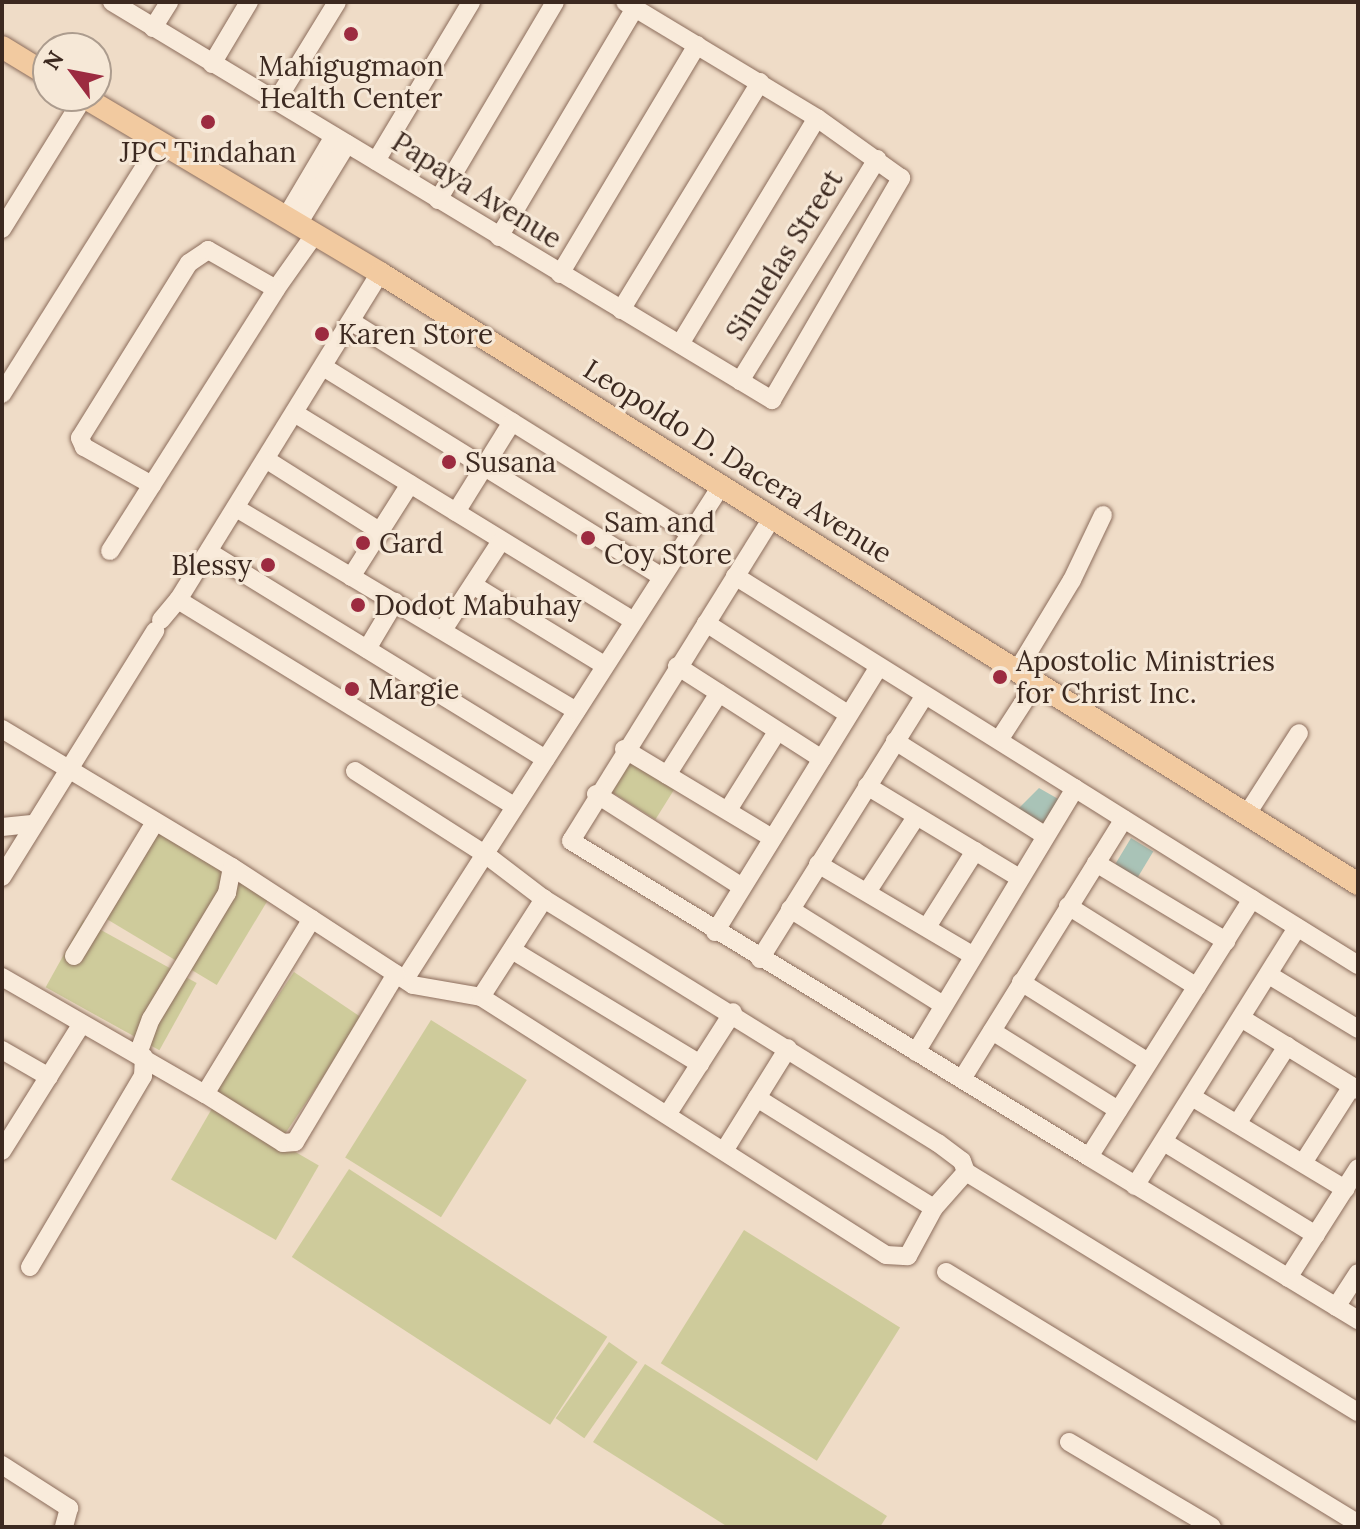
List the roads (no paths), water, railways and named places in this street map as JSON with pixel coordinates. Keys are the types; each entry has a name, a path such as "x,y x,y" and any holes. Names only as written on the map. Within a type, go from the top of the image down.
{"main road":[{"path":"4,53 32,67"},
{"name":"Leopoldo D. Dacera Avenue","path":"107,112 380,273 1358,884"}],"street":[{"name":"Papaya Avenue","path":"112,2 772,400 900,186 900,176 877,159"},
{"path":"153,28 169,2"},
{"path":"212,64 249,2"},
{"path":"277,100 337,2"},
{"path":"376,161 471,2"},
{"path":"438,200 555,2"},
{"path":"499,237 630,5 760,82 877,159"},
{"path":"560,274 697,45"},
{"path":"621,310 760,82"},
{"path":"2,229 74,112"},
{"path":"680,344 817,118"},
{"path":"110,551 276,289 299,225 341,140"},
{"path":"2,394 159,144"},
{"name":"Sinuelas Street","path":"740,381 877,159"},
{"path":"152,485 84,447 82,431 194,255 201,250 217,253 276,289"},
{"path":"2,877 66,768 178,600 325,368 380,273"},
{"path":"352,322 690,533"},
{"path":"325,368 661,576"},
{"path":"296,414 632,620"},
{"path":"456,512 512,422"},
{"path":"267,460 381,532"},
{"path":"351,577 410,484"},
{"path":"2,977 81,1025 141,1056 283,1143 295,1142 400,977 485,854 632,620 721,486"},
{"path":"236,508 576,711"},
{"path":"1017,671 1072,580 1103,515"},
{"path":"772,518 571,835 574,844 1358,1320"},
{"path":"443,630 501,541"},
{"path":"209,552 545,759"},
{"path":"735,576 1358,965"},
{"path":"473,585 604,665"},
{"path":"178,600 514,806"},
{"path":"367,649 395,602"},
{"path":"706,623 848,714"},
{"path":"677,666 822,759"},
{"path":"715,932 879,666"},
{"path":"999,740 1036,683"},
{"path":"667,775 719,693"},
{"path":"760,959 925,695"},
{"path":"2,729 232,867 419,989 481,997 894,1258 908,1256 934,1208 966,1172"},
{"path":"728,810 777,732"},
{"path":"1247,814 1299,733"},
{"path":"895,741 1044,835"},
{"path":"624,749 772,838"},
{"path":"355,771 485,854 544,899 733,1012 938,1143 962,1161 966,1172 1358,1412"},
{"path":"867,786 1018,877"},
{"path":"916,1052 1018,877 1075,788"},
{"path":"596,794 742,887"},
{"path":"867,892 916,817"},
{"path":"962,1079 1124,819"},
{"path":"74,956 155,822"},
{"path":"2,827 32,824"},
{"path":"927,927 975,851"},
{"path":"1096,863 1226,941"},
{"path":"818,864 972,955"},
{"path":"30,1267 143,1076 141,1056 151,1019 227,893 232,867"},
{"path":"481,997 544,899"},
{"path":"1089,1157 1252,899"},
{"path":"1068,906 1197,987"},
{"path":"790,909 943,1005"},
{"path":"205,1094 312,919"},
{"path":"1135,1186 1297,928"},
{"path":"512,950 700,1064"},
{"path":"1269,975 1358,1029"},
{"path":"1021,982 1148,1062"},
{"path":"667,1115 733,1012"},
{"path":"1241,1018 1355,1088 1303,1163"},
{"path":"2,1151 10,1122 49,1077 81,1025"},
{"path":"992,1031 1118,1110"},
{"path":"1237,1124 1287,1046"},
{"path":"724,1151 788,1048"},
{"path":"2,1050 49,1077"},
{"path":"1192,1097 1345,1189"},
{"path":"757,1098 934,1208"},
{"path":"1164,1142 1316,1235"},
{"path":"1288,1278 1358,1168"},
{"path":"946,1272 1358,1523"},
{"path":"1336,1307 1358,1273"},
{"path":"1069,1442 1212,1527"},
{"path":"2,1465 69,1508 64,1527"}],"place":[{"name":"Mahigugmaon Health Center","path":"351,34"},
{"name":"JPC Tindahan","path":"208,122"},
{"name":"Karen Store","path":"322,334"},
{"name":"Susana","path":"449,462"},
{"name":"Sam and Coy Store","path":"588,538"},
{"name":"Gard","path":"363,543"},
{"name":"Blessy","path":"268,565"},
{"name":"Dodot Mabuhay","path":"358,605"},
{"name":"Apostolic Ministries for Christ Inc.","path":"1000,677"},
{"name":"Margie","path":"352,689"}]}
